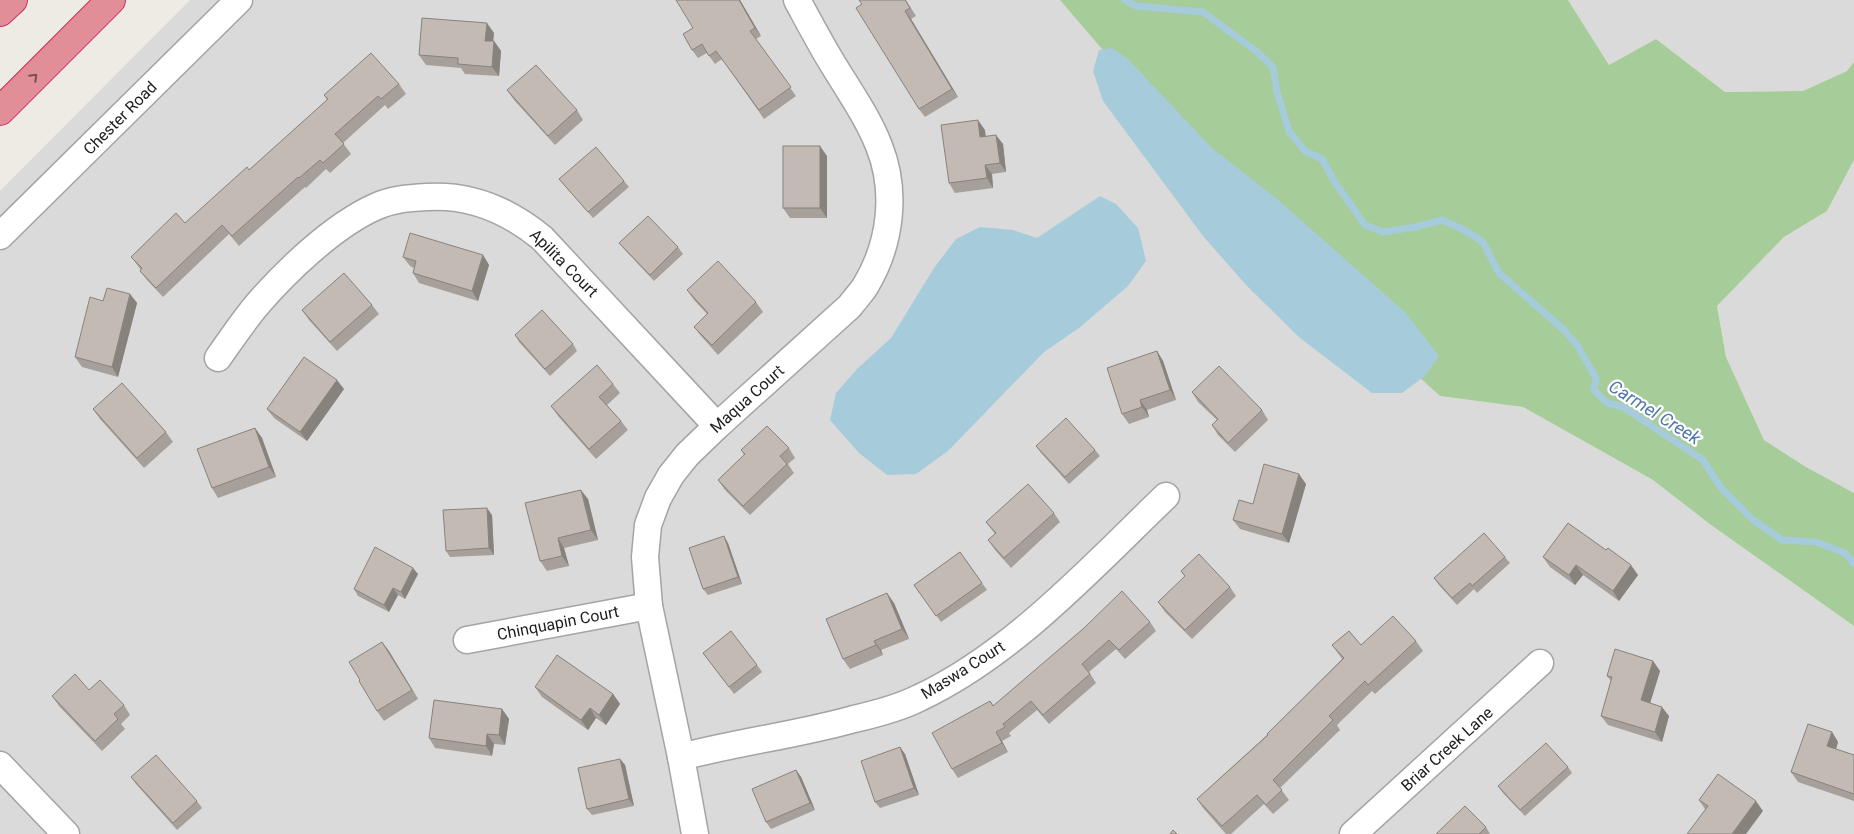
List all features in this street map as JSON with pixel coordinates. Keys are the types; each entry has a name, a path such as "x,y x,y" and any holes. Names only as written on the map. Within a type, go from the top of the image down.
{"highway":[{"path":"0,12 13,0"},
{"path":"0,111 111,0"}],"street":[{"name":"Chester Road","path":"0,236 239,0"},
{"name":"Maqua Court","path":"695,834 681,757 649,606 645,557 648,525 658,498 671,475 687,455 850,306 865,286 879,258 886,234 890,208 887,176 880,147 868,122 825,52 797,0"},
{"name":"Apilita Court","path":"218,358 255,308 278,282 346,223 376,206 404,198 443,196 458,198 510,215 542,238 717,426"},
{"name":"Maswa Court","path":"681,757 713,749 812,731 878,713 918,699 994,654 1041,616 1166,496"},
{"name":"Chinquapin Court","path":"467,640 649,606"},
{"name":"Briar Creek Lane","path":"1353,834 1540,663"},
{"path":"0,766 66,834"}],"shaded area":[{"path":"190,0 1060,0 1440,396 1523,407 1653,480 1711,525 1854,626 1854,834 0,834 0,191"},
{"path":"1568,0 1854,0 1854,62 1847,71 1803,91 1725,92 1656,39 1609,65"},
{"path":"1854,160 1854,493 1806,467 1764,440 1726,357 1717,306 1784,237 1827,211"}],"green space":[{"path":"1060,0 1568,0 1609,65 1656,39 1725,92 1803,91 1847,71 1854,62 1854,160 1827,211 1784,237 1717,306 1726,357 1764,440 1806,467 1854,493 1854,626 1711,525 1653,480 1523,407 1440,396 1257,230"}],"water":[{"path":"1112,48 1128,59 1212,148 1276,198 1406,313 1439,356 1425,376 1402,393 1372,393 1300,338 1247,286 1203,236 1103,101 1093,71 1099,50"},
{"path":"1100,196 1116,204 1138,228 1146,261 1128,286 1079,328 1044,352 948,451 916,474 887,475 859,453 830,420 836,393 857,369 891,338 934,268 956,239 980,227 1013,230 1037,238"}],"building":[{"path":"676,0 739,0 755,28 750,31 791,87 759,110 716,51 709,56 702,44 692,50 683,34 693,28"},
{"path":"859,0 905,0 910,8 905,11 952,89 919,109 856,8 862,4"},
{"path":"422,18 487,23 485,41 494,41 492,67 458,64 458,58 419,55"},
{"path":"371,53 399,84 381,99 378,96 335,134 344,144 323,163 320,160 298,177 232,236 222,225 156,288 140,271 142,268 131,257 176,213 185,223 247,167 249,170 328,99 324,95"},
{"path":"536,65 577,110 548,136 507,90"},
{"path":"978,120 980,137 996,135 1000,163 985,165 987,178 949,183 941,125"},
{"path":"783,146 820,146 820,208 783,208"},
{"path":"596,147 624,181 588,212 559,179"},
{"path":"648,216 678,247 650,275 619,243"},
{"path":"410,233 483,255 472,291 413,273 416,261 403,257"},
{"path":"718,261 756,302 712,345 694,327 708,313 687,290"},
{"path":"344,273 372,305 330,342 302,310"},
{"path":"107,288 130,294 112,367 75,357 90,297 103,301"},
{"path":"542,310 573,344 545,369 515,335"},
{"path":"1157,351 1170,390 1140,400 1142,407 1122,414 1107,368"},
{"path":"304,357 337,380 300,432 267,409"},
{"path":"597,365 613,384 599,397 621,421 589,449 551,406"},
{"path":"1219,366 1262,410 1228,443 1212,425 1218,419 1192,392"},
{"path":"122,383 166,432 137,458 93,409"},
{"path":"1066,418 1095,450 1065,477 1036,446"},
{"path":"767,426 789,448 780,456 787,464 743,506 718,480 745,454 741,450"},
{"path":"255,428 269,467 212,488 197,449"},
{"path":"1264,464 1299,474 1282,534 1233,520 1239,500 1253,504"},
{"path":"1028,484 1054,513 1004,558 988,540 996,533 986,522"},
{"path":"581,490 591,530 558,538 562,556 540,561 525,503"},
{"path":"487,508 489,548 446,551 443,510"},
{"path":"1568,523 1631,565 1613,591 1576,565 1569,575 1543,557"},
{"path":"1484,533 1505,557 1472,586 1470,583 1452,598 1434,578"},
{"path":"724,536 738,577 703,589 689,548"},
{"path":"375,547 413,568 401,592 393,588 384,605 354,589"},
{"path":"960,552 982,583 936,616 914,585"},
{"path":"1199,554 1230,587 1185,630 1158,602 1185,576 1181,571"},
{"path":"1122,591 1150,622 1119,650 1109,640 1082,664 1090,674 1043,715 1031,701 1003,724 1005,727 996,732 1002,743 952,769 932,733 990,701 993,706 1084,628"},
{"path":"887,593 902,629 874,641 876,645 843,659 826,619"},
{"path":"1393,616 1416,641 1368,685 1365,681 1329,716 1333,720 1273,780 1282,790 1266,805 1257,795 1222,826 1197,799 1268,735 1344,658 1332,645 1349,631 1361,645"},
{"path":"731,631 757,665 729,687 703,653"},
{"path":"382,642 412,690 377,711 349,662"},
{"path":"1615,649 1653,661 1641,700 1662,707 1655,732 1601,716 1612,677 1607,676"},
{"path":"557,655 613,694 599,715 590,708 581,720 535,687"},
{"path":"75,674 89,690 100,680 124,705 114,714 118,719 95,741 52,696"},
{"path":"434,700 502,709 499,735 487,734 486,746 429,738"},
{"path":"1808,724 1832,732 1827,746 1854,755 1854,794 1791,772"},
{"path":"1546,743 1568,767 1520,810 1498,786"},
{"path":"900,747 914,788 875,802 861,761"},
{"path":"156,755 197,801 173,823 131,777"},
{"path":"620,759 629,799 587,809 578,768"},
{"path":"796,770 810,803 766,822 752,789"},
{"path":"1718,774 1756,801 1732,834 1687,834 1708,806 1699,800"},
{"path":"1465,806 1486,827 1479,834 1436,834"}],"waterway":[{"name":"Carmel Creek","path":"1125,0 1136,6 1203,12 1256,51 1273,67 1277,92 1289,131 1305,151 1322,159 1336,184 1365,225 1383,232 1416,227 1442,220 1464,230 1483,242 1499,273 1563,329 1577,345 1596,378 1594,390 1607,403 1623,407 1703,460 1721,488 1753,520 1782,540 1816,542 1845,553 1854,564"}]}
